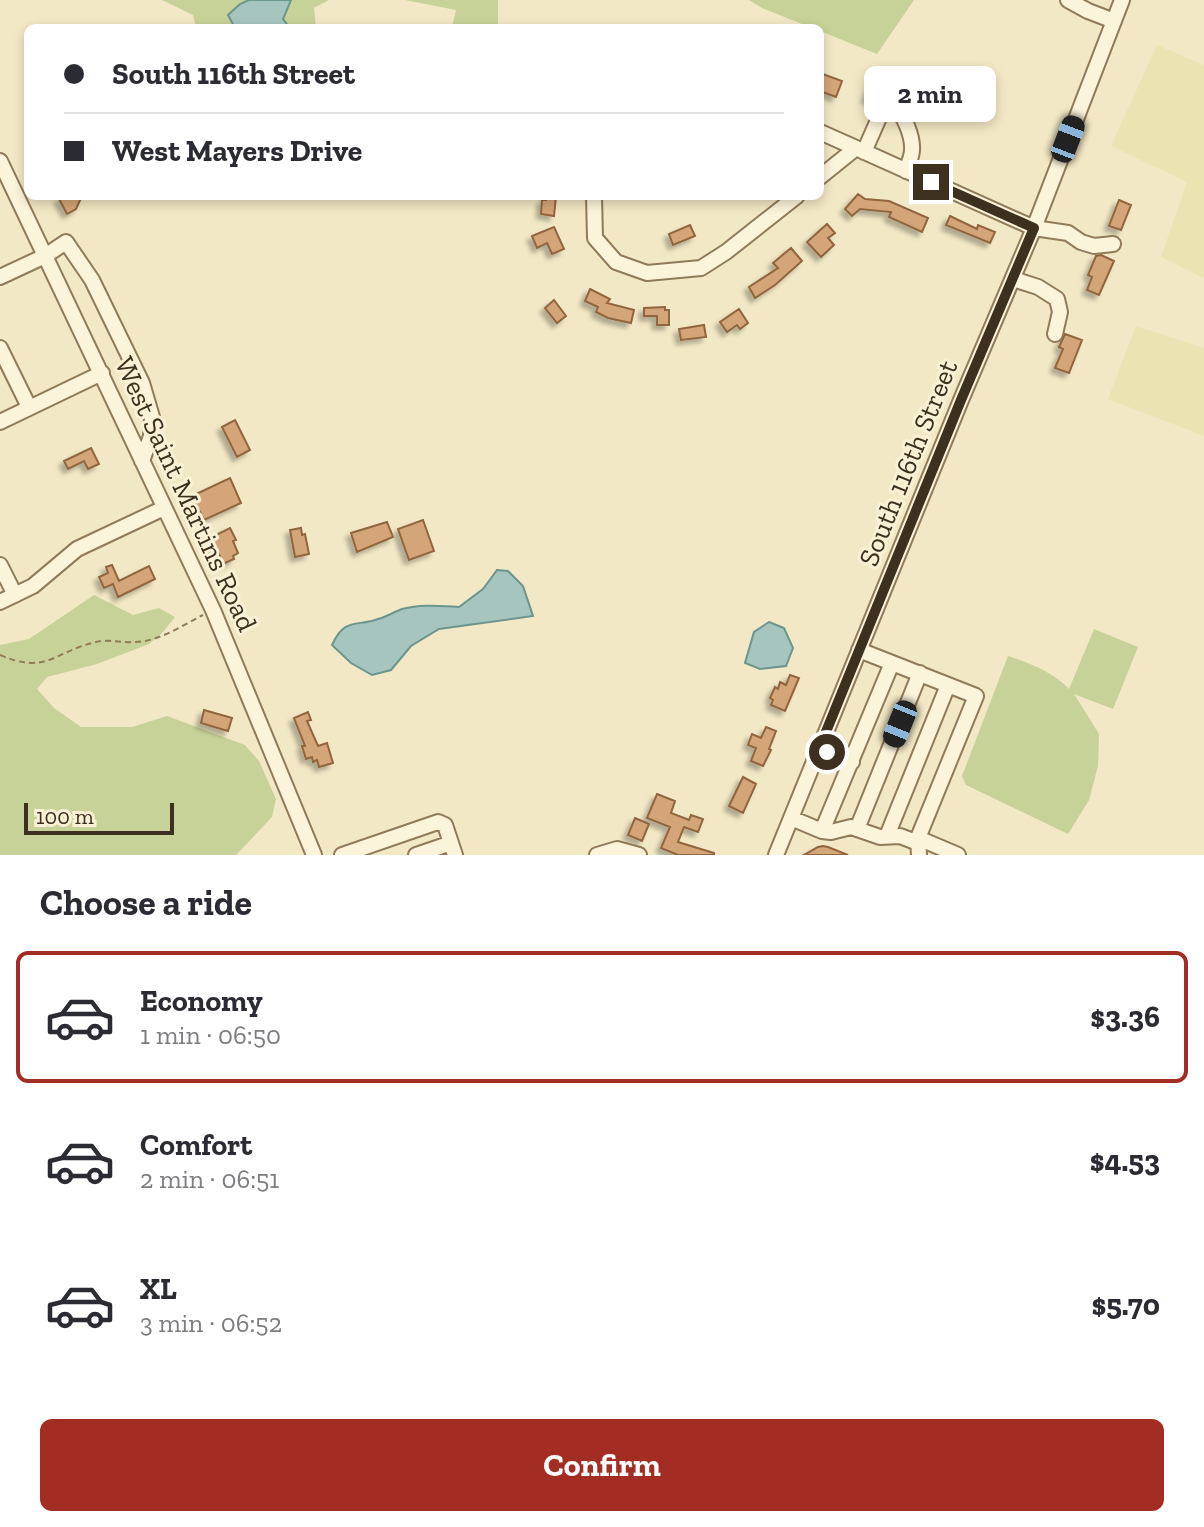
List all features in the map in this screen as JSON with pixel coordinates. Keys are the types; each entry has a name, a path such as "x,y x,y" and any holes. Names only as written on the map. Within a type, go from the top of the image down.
{"street":[{"path":"1068,0 1114,21"},
{"name":"South 116th Street","path":"776,855 1034,228 1122,0"},
{"path":"824,174 860,150 885,107 894,106 901,114 912,142 912,155 906,171"},
{"path":"824,134 1034,228 1068,233 1094,246 1113,244"},
{"name":"West Saint Martins Road","path":"0,161 213,610 314,855"},
{"path":"594,200 595,238 616,262 647,273 701,268 792,200"},
{"path":"0,277 45,256 66,242 92,280 142,383 152,417 151,436 142,461"},
{"path":"1013,279 1038,287 1057,299 1060,312 1055,334"},
{"path":"0,348 29,407"},
{"path":"1,419 102,373"},
{"path":"0,602 41,580 77,549 164,508"},
{"path":"0,565 15,595"},
{"path":"859,650 976,696 918,838 919,855"},
{"path":"822,831 892,663"},
{"path":"857,829 920,673"},
{"path":"887,836 948,685"},
{"path":"819,749 852,762"},
{"path":"791,818 822,831 851,827 880,837 900,836 913,841 918,838"},
{"path":"342,855 438,822 445,825 453,849 416,855"},
{"path":"918,838 958,855"},
{"path":"597,855 617,849 639,855"}],"path":[{"path":"0,655 38,664 96,642 148,641 213,610"}],"shaded area":[{"path":"1157,45 1204,65 1204,278 1161,257 1187,182 1111,146"},
{"path":"1136,326 1204,348 1204,436 1108,399"}],"green space":[{"path":"162,0 329,0 314,8 316,24 195,24 193,15"},
{"path":"405,0 498,0 498,24 453,24 456,10"},
{"path":"749,0 914,0 877,54 824,33 824,24 802,24"},
{"path":"94,595 133,615 159,608 175,617 149,644 97,664 47,677 37,689 54,708 81,727 132,727 167,716 245,745 259,761 276,799 272,817 236,855 0,855 0,645 29,639"},
{"path":"1094,629 1138,647 1113,709 1074,694 1099,734 1098,766 1089,800 1068,834 966,785 962,776 1008,656 1041,669 1069,689"}],"water":[{"path":"249,0 291,0 283,19 287,24 233,24 228,15"},
{"path":"497,570 508,571 523,586 533,616 439,629 411,646 391,670 372,675 351,663 332,645 346,627 402,609 459,607 483,589"},
{"path":"769,622 784,628 793,648 786,666 760,669 745,663 754,632"}],"building":[{"path":"824,74 842,81 836,97 824,92"},
{"path":"873,81 882,85 879,90 885,93 876,103 866,98"},
{"path":"906,94 925,102 919,117 913,115 903,101"},
{"path":"858,194 865,199 889,201 928,218 922,232 889,217 891,212 860,209 852,216 845,209"},
{"path":"60,200 80,200 76,209 67,214"},
{"path":"542,200 556,200 554,216 541,214"},
{"path":"1119,200 1131,205 1121,230 1109,226"},
{"path":"950,216 977,229 978,225 995,232 990,243 946,225"},
{"path":"827,224 835,233 828,238 834,245 821,257 807,242"},
{"path":"690,225 695,236 673,245 669,234"},
{"path":"554,227 564,249 552,254 547,243 537,248 532,236"},
{"path":"791,248 802,261 755,298 749,287 778,268 773,263"},
{"path":"1096,256 1114,261 1099,295 1087,290 1092,277 1088,275"},
{"path":"590,289 610,299 607,303 634,310 631,323 596,312 598,307 585,301"},
{"path":"554,300 566,316 557,323 545,308"},
{"path":"665,307 669,310 669,325 657,325 657,316 644,316 644,308"},
{"path":"739,309 748,323 740,329 737,325 727,332 720,322"},
{"path":"704,325 706,337 681,340 679,329"},
{"path":"1065,334 1082,340 1069,373 1055,368"},
{"path":"235,420 250,450 237,457 222,427"},
{"path":"91,448 99,464 88,469 84,461 68,469 64,461"},
{"path":"230,478 241,503 204,520 192,496"},
{"path":"423,520 434,551 409,560 398,529"},
{"path":"387,522 393,537 357,552 351,533"},
{"path":"230,528 238,553 233,556 234,559 223,564 217,549 214,550 208,539"},
{"path":"301,528 309,554 295,557 290,530"},
{"path":"112,565 119,581 149,566 155,579 118,597 113,584 104,588 99,577 108,573 106,567"},
{"path":"790,675 799,678 785,711 771,705 773,700 770,698 780,682 786,685"},
{"path":"204,710 232,718 228,731 201,723"},
{"path":"308,712 311,720 307,721 318,746 327,743 333,763 319,767 317,760 313,762 312,757 306,759 302,746 305,746 294,718"},
{"path":"766,727 776,731 763,766 751,761 756,748 748,745 752,734 761,738"},
{"path":"743,777 756,784 743,813 729,806"},
{"path":"657,794 675,801 671,813 689,820 691,815 703,819 698,832 684,827 678,842 714,855 678,855 661,848 670,827 647,818"},
{"path":"635,818 649,824 642,841 628,835"},
{"path":"823,846 828,847 848,855 804,855"}],"route":[{"path":"827,752 819,749 1034,228 931,182"}]}
